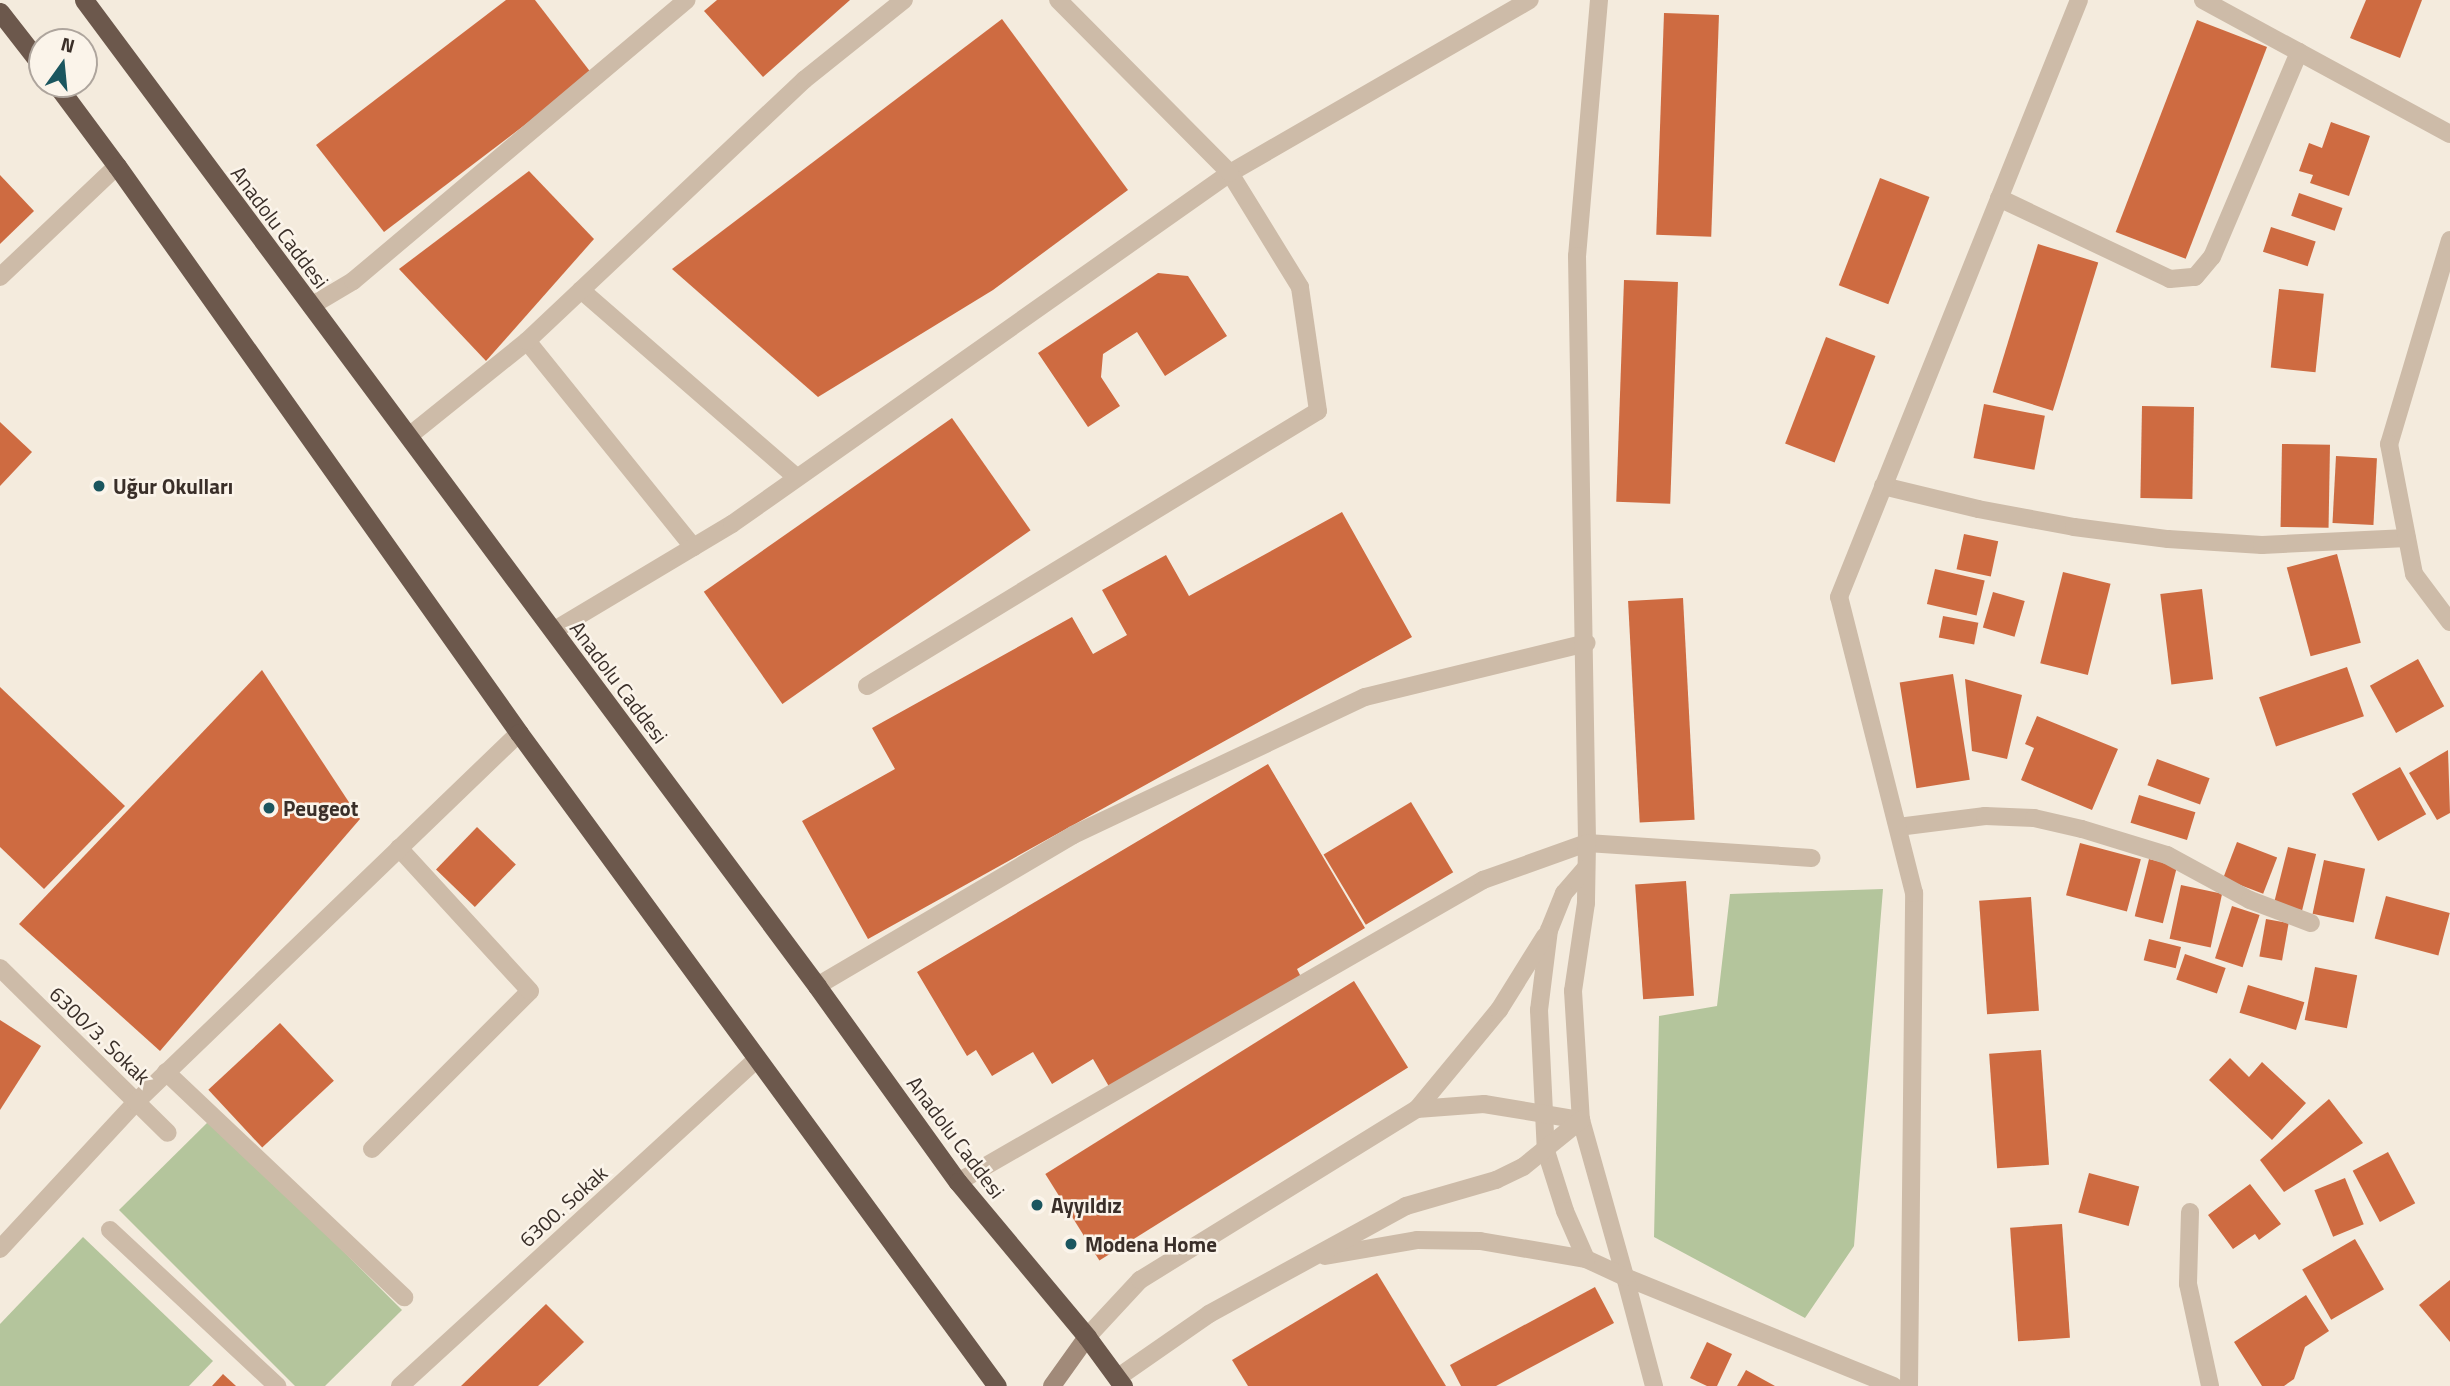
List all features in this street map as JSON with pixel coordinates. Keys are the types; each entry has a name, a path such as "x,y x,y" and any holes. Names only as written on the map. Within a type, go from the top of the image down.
{"highway":[{"name":"Anadolu Caddesi","path":"84,0 817,986 958,1182 1087,1337 1120,1382"},
{"path":"2,19 28,50"},
{"path":"66,98 519,733 997,1386"}],"main road":[{"path":"1052,1386 1087,1337"}],"street":[{"path":"311,306 353,281 687,0"},
{"path":"409,436 527,341 804,80 904,0"},
{"path":"867,686 1318,411 1300,287 1230,173 1058,0"},
{"path":"553,631 693,547 797,478 1230,173 1502,8 1530,0"},
{"path":"1599,0 1577,256 1586,642 1587,843 1586,903 1573,991 1581,1120 1654,1386"},
{"path":"1909,1386 1914,893 1839,597 2078,0"},
{"path":"2203,0 2450,134"},
{"path":"1999,198 2170,279 2194,277 2212,257 2299,52"},
{"path":"0,277 117,166"},
{"path":"2450,240 2389,444 2414,574 2450,622"},
{"path":"581,290 797,478"},
{"path":"527,341 693,547"},
{"path":"1883,486 1978,509 2074,527 2168,539 2262,545 2407,538"},
{"path":"817,986 1073,835 1365,696 1586,642"},
{"path":"0,1249 166,1072 519,733"},
{"path":"1898,827 1985,817 2034,818 2082,828 2167,855 2250,900 2311,923"},
{"path":"958,1182 1483,880 1587,843 1811,858"},
{"path":"372,1149 530,991 399,848"},
{"path":"1087,1337 1139,1280 1417,1109 1499,1010 1549,930 1564,893 1585,869"},
{"path":"1549,930 1539,1010 1546,1151 1586,1259"},
{"name":"6300/3. Sokak","path":"0,968 168,1133"},
{"name":"6300. Sokak","path":"400,1386 757,1059"},
{"path":"166,1072 404,1297"},
{"path":"1417,1109 1485,1104 1581,1120"},
{"path":"1120,1382 1209,1314 1406,1206 1496,1181 1546,1151 1581,1120"},
{"path":"2190,1212 2188,1284 2210,1386"},
{"path":"110,1230 277,1386"},
{"path":"1311,1258 1417,1240 1480,1241 1586,1259 1894,1386"}],"green space":[{"path":"1883,889 1854,1246 1805,1318 1654,1237 1659,1016 1717,1006 1730,894"},
{"path":"211,1119 402,1310 325,1386 295,1386 119,1210"},
{"path":"83,1237 213,1361 189,1386 0,1386 0,1324"}],"building":[{"path":"506,0 535,0 592,74 384,232 316,145"},
{"path":"717,0 850,0 763,77 704,11"},
{"path":"2366,0 2422,0 2400,58 2350,38"},
{"path":"1664,13 1719,15 1711,237 1656,235"},
{"path":"1002,19 1128,190 993,290 818,397 672,269"},
{"path":"2197,20 2267,47 2186,259 2116,232"},
{"path":"2331,122 2370,136 2349,196 2310,183 2313,175 2299,171 2309,143 2322,148"},
{"path":"529,171 594,239 486,361 399,269"},
{"path":"0,175 34,211 0,244"},
{"path":"1880,178 1929,197 1888,304 1839,285"},
{"path":"2299,193 2342,208 2335,231 2291,216"},
{"path":"2271,227 2316,242 2308,266 2263,252"},
{"path":"2038,244 2098,262 2053,411 1993,392"},
{"path":"1158,273 1188,276 1227,336 1165,376 1137,332 1103,354 1101,377 1120,406 1088,427 1038,353"},
{"path":"1624,280 1678,282 1670,504 1616,502"},
{"path":"2279,289 2324,294 2315,372 2271,368"},
{"path":"1826,337 1875,356 1835,462 1785,443"},
{"path":"1984,404 2045,416 2034,470 1974,458"},
{"path":"2142,406 2194,407 2192,499 2140,498"},
{"path":"952,418 1031,530 782,704 704,592"},
{"path":"0,422 32,452 0,486"},
{"path":"2282,444 2330,445 2329,528 2281,527"},
{"path":"2336,456 2377,458 2373,525 2332,523"},
{"path":"1342,512 1412,637 868,939 802,821 895,769 872,728 1072,617 1093,654 1127,635 1102,590 1166,555 1189,596"},
{"path":"1964,534 1998,541 1991,576 1957,569"},
{"path":"2337,554 2361,643 2311,656 2287,567"},
{"path":"1935,569 1985,580 1977,616 1927,604"},
{"path":"2063,572 2111,584 2088,675 2040,663"},
{"path":"2202,589 2213,679 2171,684 2160,594"},
{"path":"1993,592 2025,601 2015,637 1983,628"},
{"path":"1683,598 1695,820 1640,823 1628,601"},
{"path":"1943,616 1978,623 1974,644 1939,638"},
{"path":"2418,659 2444,706 2396,733 2370,686"},
{"path":"2347,667 2364,716 2276,746 2259,697"},
{"path":"262,670 360,819 160,1051 19,924"},
{"path":"1953,674 1970,780 1916,788 1900,682"},
{"path":"1965,679 2022,695 2007,759 1972,751"},
{"path":"0,687 125,806 44,889 0,847"},
{"path":"2037,716 2118,749 2092,810 2021,780 2034,748 2025,744"},
{"path":"2448,750 2450,813 2437,820 2409,773"},
{"path":"2157,759 2210,778 2200,804 2147,785"},
{"path":"1268,764 1365,928 1297,969 1301,977 1111,1090 1093,1059 1052,1084 1033,1052 992,1076 976,1050 967,1056 917,972"},
{"path":"2400,767 2426,814 2378,841 2352,794"},
{"path":"2139,795 2195,812 2187,840 2131,823"},
{"path":"1411,802 1453,872 1366,925 1324,855"},
{"path":"477,827 516,865 475,907 436,869"},
{"path":"2237,842 2277,857 2263,894 2223,878"},
{"path":"2080,843 2141,859 2127,911 2066,895"},
{"path":"2288,847 2316,854 2302,910 2274,903"},
{"path":"2149,859 2177,866 2163,923 2135,916"},
{"path":"2324,860 2365,869 2354,923 2313,914"},
{"path":"1686,881 1694,996 1643,999 1635,885"},
{"path":"2181,885 2222,894 2211,948 2170,939"},
{"path":"2386,896 2450,913 2438,956 2375,939"},
{"path":"2031,897 2039,1011 1987,1014 1979,901"},
{"path":"2232,906 2260,915 2243,967 2215,958"},
{"path":"2266,919 2289,923 2282,960 2259,956"},
{"path":"2149,939 2181,947 2176,968 2144,960"},
{"path":"2185,954 2226,968 2217,994 2176,980"},
{"path":"2315,967 2357,975 2347,1028 2305,1020"},
{"path":"1354,981 1408,1068 1099,1260 1045,1174"},
{"path":"2248,985 2304,1002 2296,1030 2240,1013"},
{"path":"0,1020 41,1046 0,1110"},
{"path":"280,1023 334,1081 262,1148 208,1090"},
{"path":"2041,1050 2049,1165 1997,1168 1989,1054"},
{"path":"2230,1058 2249,1077 2262,1062 2306,1103 2272,1140 2209,1080"},
{"path":"2329,1099 2363,1143 2284,1192 2260,1160"},
{"path":"2388,1152 2415,1203 2380,1222 2353,1171"},
{"path":"2089,1173 2139,1186 2129,1226 2078,1213"},
{"path":"2345,1178 2364,1224 2333,1237 2314,1190"},
{"path":"2250,1184 2281,1224 2259,1240 2255,1234 2233,1249 2208,1215"},
{"path":"2062,1224 2070,1338 2018,1341 2010,1228"},
{"path":"2355,1239 2384,1289 2331,1320 2302,1270"},
{"path":"1377,1273 1446,1386 1248,1386 1232,1360"},
{"path":"2450,1280 2450,1342 2419,1305"},
{"path":"1595,1287 1614,1323 1496,1386 1461,1386 1450,1365"},
{"path":"2306,1295 2329,1331 2305,1347 2294,1379 2284,1386 2262,1386 2234,1342"},
{"path":"546,1304 584,1342 538,1386 461,1386"},
{"path":"1707,1342 1732,1354 1717,1386 1707,1386 1690,1378"},
{"path":"1746,1370 1775,1386 1737,1386"},
{"path":"223,1374 236,1386 212,1386"}],"place":[{"name":"Uğur Okulları","path":"99,486"},
{"name":"Peugeot","path":"269,808"},
{"name":"Ayyıldız","path":"1037,1205"},
{"name":"Modena Home","path":"1071,1244"}]}
